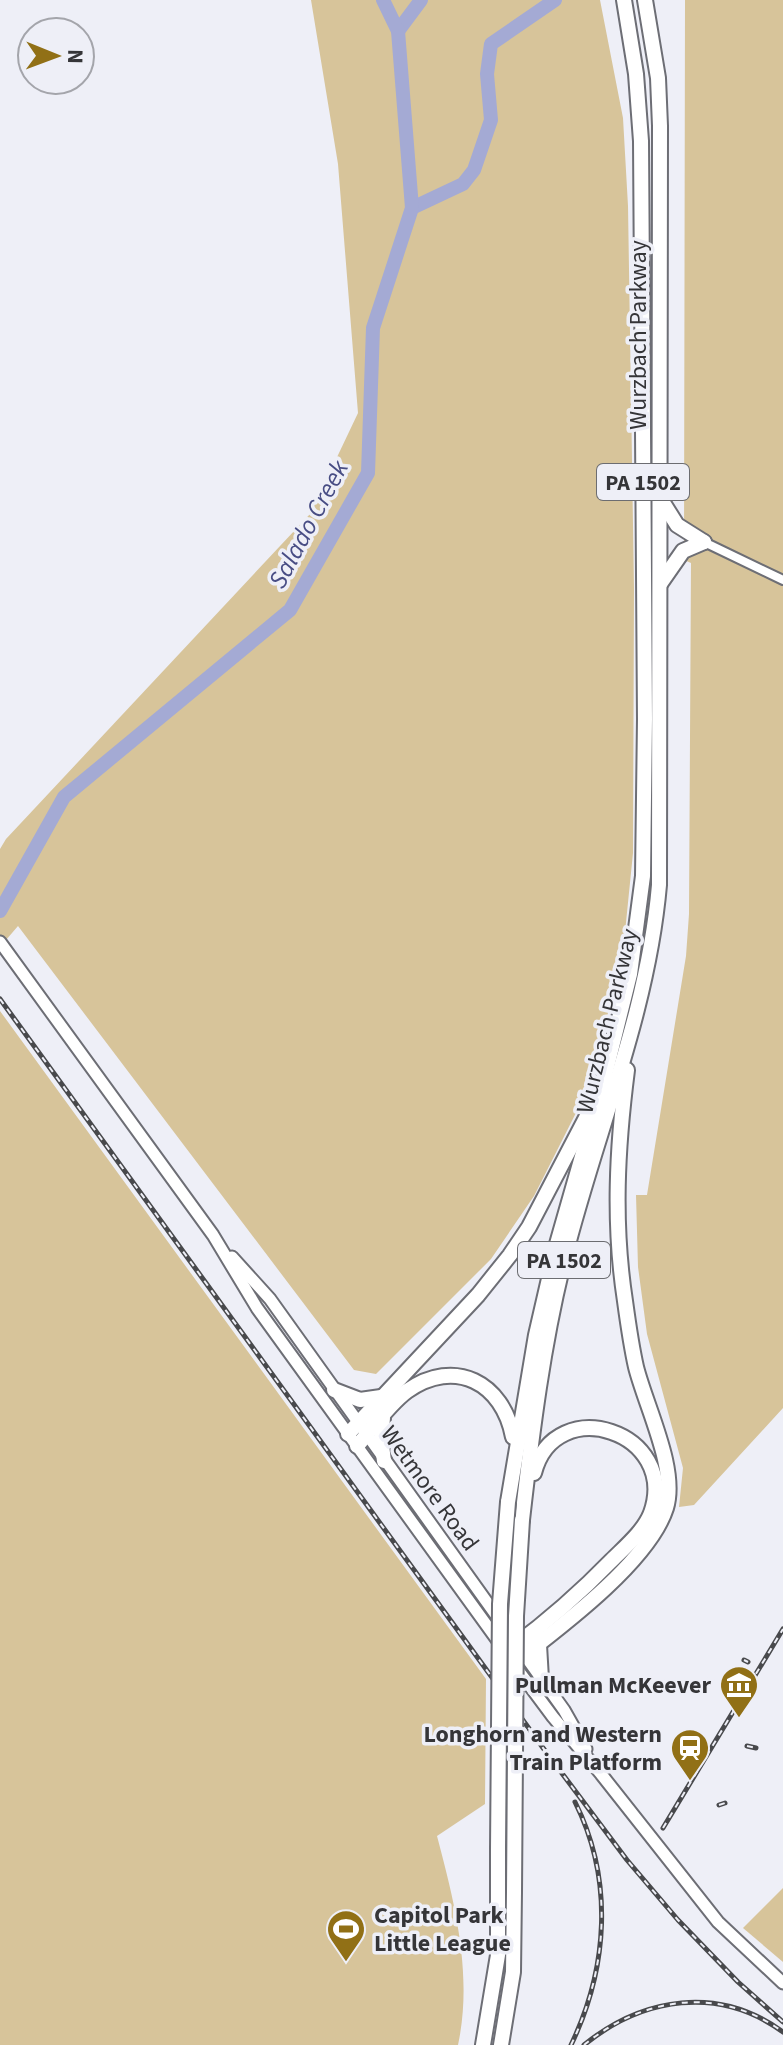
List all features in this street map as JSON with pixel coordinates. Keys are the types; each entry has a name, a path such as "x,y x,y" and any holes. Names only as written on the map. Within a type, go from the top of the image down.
{"highway":[{"name":"Wurzbach Parkway","path":"483,2045 498,1955 500,1604 508,1502 536,1335 557,1244 603,1083 632,959 643,876 641,141 624,0"},
{"name":"Wurzbach Parkway","path":"501,2045 513,1972 516,1631 522,1520 532,1426 565,1257 638,1007 655,923 660,859 660,126 645,0"},
{"path":"659,496 677,525 704,542"},
{"path":"659,584 683,551 704,542"},
{"path":"515,1654 539,1645 593,1599 635,1556 658,1526 667,1504 667,1465 636,1366 616,1217 618,1140 638,1007"},
{"path":"357,1435 386,1395 478,1295 510,1255 559,1172 603,1083"},
{"path":"357,1435 384,1416 403,1394 425,1381 449,1377 471,1379 488,1388 504,1406 516,1449"},
{"path":"334,1390 360,1400 386,1395"},
{"path":"384,1416 381,1438 384,1461"},
{"path":"515,1654 579,1593 647,1521 654,1499 650,1464 634,1443 623,1435 594,1428 570,1431 550,1442 537,1460 522,1520"},
{"path":"498,1620 514,1627 545,1625"},
{"path":"539,1645 541,1679"}],"main road":[{"name":"Wetmore Road","path":"0,942 213,1235 257,1308 357,1435 515,1654 541,1679 564,1710 601,1774"},
{"name":"Wetmore Road","path":"213,1235 270,1299 334,1390 357,1435 384,1461 498,1620 553,1717 718,1922 783,1983"}],"street":[{"path":"704,542 783,580"}],"shaded area":[{"path":"311,0 600,0 623,118 628,206 634,588 633,853 622,962 586,1093 534,1196 491,1259 376,1374 354,1370 18,926 0,947 0,849 6,839 310,514 358,413 338,164"},
{"path":"685,0 783,0 783,1408 694,1505 679,1507 683,1468 647,1334 638,1267 636,1195 647,1195 686,956 689,914 691,563 684,560"},
{"path":"0,1011 486,1679 485,1804 437,1836 456,1914 463,1966 464,1992 458,2045 0,2045"},
{"path":"783,1888 783,1962 743,1928"}],"waterway":[{"name":"Salado Creek","path":"0,911 64,797 290,610 368,473 373,328 412,208 398,31 383,0"},
{"path":"398,31 421,0"},
{"path":"412,208 463,184 474,170 491,120 487,74 491,44 555,0"}],"railway":[{"path":"0,999 627,1860 678,1920 738,1982 783,2022"},
{"path":"663,1828 783,1629"},
{"path":"744,1660 748,1662"},
{"path":"747,1746 756,1748"},
{"path":"571,2045 593,1986 602,1924 596,1862 575,1802"},
{"path":"719,1805 725,1803"},
{"path":"584,2045 631,2016 656,2007 682,2003 733,2007 783,2032"}],"place":[{"name":"Pullman McKeever","path":"739,1719"},
{"name":"Longhorn and Western Train Platform","path":"690,1782"},
{"name":"Capitol Park Little League","path":"346,1963"}]}
